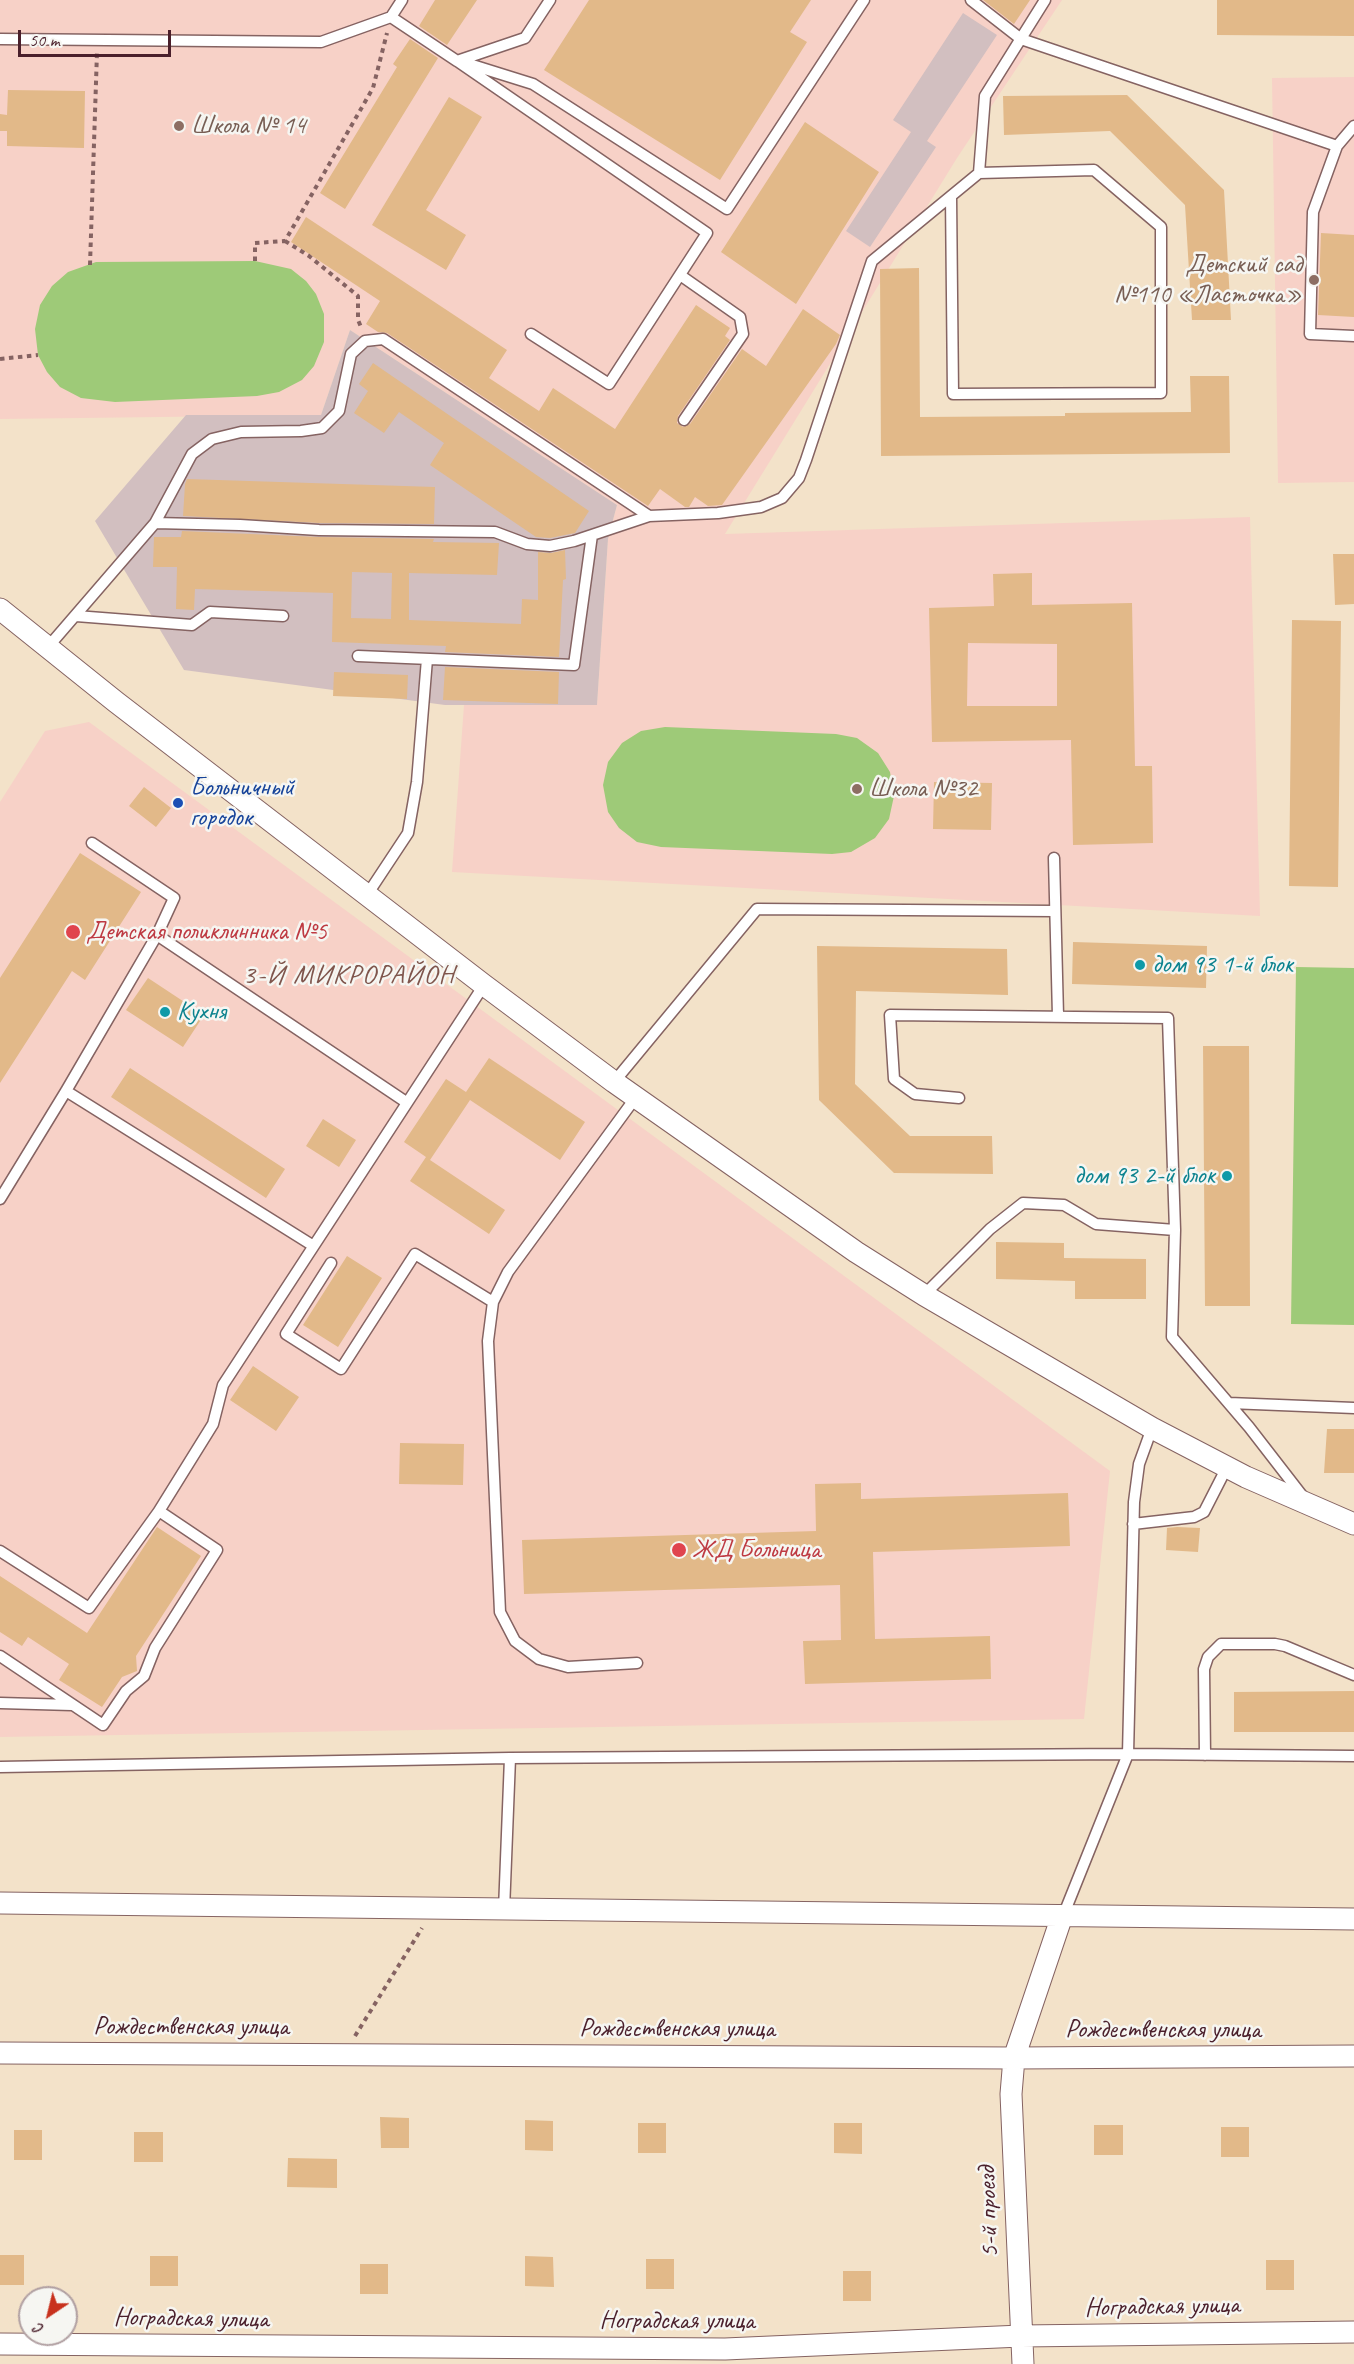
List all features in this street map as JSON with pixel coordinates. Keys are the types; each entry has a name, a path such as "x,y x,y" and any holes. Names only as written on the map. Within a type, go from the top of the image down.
{"street":[{"path":"0,609 116,702 614,1083 856,1252 924,1295 1152,1428 1227,1467 1354,1524"},
{"path":"0,1903 1354,1919"},
{"name":"5-й проезд","path":"1023,2364 1011,2094 1014,2058 1062,1916"},
{"name":"Рождественская улица","path":"0,2053 1014,2058 1354,2056"},
{"name":"Ноградская улица","path":"0,2344 725,2349 1021,2336 1354,2332"}],"lane":[{"path":"0,39 321,42 391,17 402,0"},
{"path":"457,61 525,38 550,0"},
{"path":"457,61 532,84 728,209 864,0"},
{"path":"971,0 1020,39 1337,146"},
{"path":"979,173 985,96 1045,0"},
{"path":"391,17 708,233 609,384 531,334"},
{"path":"1354,126 1337,146 1313,212 1310,334 1354,336"},
{"path":"155,524 240,525 319,530 495,532 527,544 550,546 649,516 718,513 760,507 782,498 799,478 806,460 872,261 951,196 979,173 1094,170 1161,227 1161,393 953,394 951,196"},
{"path":"680,275 740,317 743,334 684,420"},
{"path":"48,647 155,524 192,454 212,439 241,432 301,431 322,428 339,411 351,354 365,341 383,339 649,516"},
{"path":"358,656 574,666 592,535"},
{"path":"76,616 192,624 210,612 283,616"},
{"path":"367,895 408,833 417,782 427,659"},
{"path":"0,1199 157,935 174,898 92,843"},
{"path":"1054,858 1058,1017"},
{"path":"614,1083 757,909 1055,911"},
{"path":"157,935 406,1102"},
{"path":"0,1551 89,1608 159,1511 213,1424 223,1385 312,1245 484,985"},
{"path":"959,1098 915,1094 894,1079 890,1015 1168,1018 1175,1230 1172,1337 1229,1403 1310,1505"},
{"path":"66,1091 312,1245"},
{"path":"636,1097 508,1272 494,1302 488,1341 500,1612 515,1641 539,1659 568,1667 637,1663"},
{"path":"924,1295 990,1229 1023,1203 1064,1205 1096,1224 1175,1230"},
{"path":"332,1263 286,1334 341,1369 415,1254 494,1302"},
{"path":"1229,1403 1354,1407"},
{"path":"1062,1916 1128,1754 1133,1524 1139,1464 1152,1428"},
{"path":"1133,1524 1194,1517 1204,1512 1227,1467"},
{"path":"0,1656 103,1725 126,1691 144,1676 155,1648 217,1550 159,1511"},
{"path":"1205,1755 1204,1669 1208,1657 1221,1644 1285,1646 1354,1675"},
{"path":"0,1703 73,1705"},
{"path":"0,1767 510,1758 1128,1754 1354,1756"},
{"path":"504,1910 510,1758"}],"path":[{"path":"285,241 373,88 391,17"},
{"path":"90,265 97,44"},
{"path":"255,261 255,243 285,241 309,256 358,296 358,320 365,341"},
{"path":"0,359 38,354"},
{"path":"344,2055 434,1909"}],"shaded area":[{"path":"0,0 1062,0 957,158 725,534 1250,517 1260,916 452,872 464,705 597,705 608,539 617,505 350,330 321,415 0,419"},
{"path":"963,13 997,35 927,141 936,147 870,247 846,231 911,132 893,120"},
{"name":"Детский сад №110 «Ласточка»","path":"1354,77 1354,482 1278,483 1272,78"},
{"path":"350,330 617,505 608,539 597,705 445,705 184,670 95,521 186,415 321,415"},
{"path":"89,722 1110,1471 1084,1719 0,1737 0,802 45,731"}],"green space":[{"path":"255,261 291,269 306,281 316,294 324,314 324,342 314,366 302,380 279,392 257,396 115,402 81,398 60,387 47,372 38,355 35,329 40,305 52,286 68,272 96,262"},
{"path":"665,727 836,734 857,738 878,753 890,772 894,796 889,819 875,838 851,852 832,854 661,847 637,842 619,828 608,812 603,785 608,762 622,743 641,731"},
{"path":"1296,967 1354,968 1354,1325 1291,1324"}],"building":[{"path":"435,0 477,0 447,45 419,26"},
{"path":"589,0 811,0 790,32 807,42 720,180 544,70"},
{"path":"983,0 1030,0 1014,24"},
{"path":"1217,0 1354,0 1354,36 1217,35"},
{"path":"410,39 438,58 345,209 320,193 397,67 393,64"},
{"path":"8,90 85,91 84,148 7,146 7,131 0,131 0,114 7,115"},
{"path":"1127,95 1224,190 1231,320 1192,320 1185,205 1110,131 1004,135 1003,96"},
{"path":"449,97 482,117 426,210 466,235 446,270 372,225"},
{"path":"805,122 879,172 796,304 721,252"},
{"path":"306,217 507,350 489,378 539,411 553,388 615,429 696,305 730,328 725,336 730,340 678,416 677,423 683,427 690,424 742,349 766,366 803,309 840,335 836,344 722,505 708,506 695,497 689,507 685,507 660,489 648,506 387,333 378,332 366,324 380,301 291,242"},
{"path":"1321,233 1354,235 1354,317 1318,315"},
{"path":"919,268 920,417 1191,412 1190,376 1229,376 1230,453 881,456 880,269"},
{"path":"373,363 589,511 575,533 550,538 536,537 430,465 444,443 399,412 384,433 354,413 368,391 359,384"},
{"path":"187,479 435,487 434,524 319,523 183,516"},
{"path":"182,531 499,543 497,575 409,573 409,620 521,624 522,599 538,600 538,552 551,553 565,550 566,579 563,580 559,657 445,652 446,646 332,642 333,593 195,589 194,610 176,609 177,567 153,567 154,537 181,537","holes":["352,572 392,573 391,619 351,618"]},
{"path":"1333,554 1354,554 1354,604 1335,605"},
{"path":"1032,573 1032,605 1132,603 1135,766 1152,766 1153,843 1073,845 1071,740 932,742 929,608 994,606 993,574","holes":["968,643 1057,644 1057,706 967,706"]},
{"path":"1292,620 1341,621 1338,887 1289,886"},
{"path":"445,667 559,672 558,704 443,700"},
{"path":"334,672 408,675 407,699 333,696"},
{"path":"934,782 992,783 991,830 933,829"},
{"path":"144,787 171,808 156,827 129,806"},
{"name":"Детская поликлинника №5","path":"80,853 141,892 85,980 72,971 0,1083 0,978"},
{"name":"дом 93 1-й блок","path":"1073,942 1207,946 1206,988 1072,984"},
{"path":"817,946 1007,949 1008,995 856,991 855,1084 910,1136 992,1136 993,1174 894,1173 819,1100"},
{"name":"Кухня","path":"148,978 204,1015 183,1047 126,1010"},
{"name":"дом 93 2-й блок","path":"1203,1046 1249,1046 1250,1306 1205,1306"},
{"path":"489,1058 585,1122 560,1160 470,1100 430,1160 505,1210 489,1234 410,1181 426,1157 404,1142 446,1079 466,1092"},
{"path":"130,1068 285,1169 266,1198 111,1097"},
{"path":"323,1119 356,1140 339,1167 306,1146"},
{"path":"996,1242 1064,1243 1064,1258 1146,1259 1146,1299 1075,1299 1075,1281 996,1279"},
{"path":"347,1256 382,1278 338,1347 303,1325"},
{"path":"253,1366 299,1397 276,1431 230,1400"},
{"path":"1327,1429 1354,1429 1354,1473 1324,1473"},
{"path":"400,1443 464,1444 463,1485 399,1484"},
{"path":"861,1483 861,1499 1068,1493 1070,1546 873,1552 875,1639 990,1636 991,1679 805,1684 803,1641 841,1640 840,1585 524,1594 522,1540 816,1531 815,1484"},
{"path":"157,1527 201,1556 136,1656 137,1671 122,1677 102,1707 59,1680 69,1664 28,1637 22,1646 0,1632 0,1576 87,1633"},
{"path":"1167,1528 1200,1528 1198,1552 1166,1550"},
{"path":"1354,1691 1354,1732 1234,1732 1234,1692"},
{"path":"380,2117 409,2118 409,2148 381,2148"},
{"path":"525,2120 553,2121 553,2151 525,2150"},
{"path":"638,2123 666,2123 666,2153 638,2153"},
{"path":"834,2123 862,2123 862,2154 834,2153"},
{"path":"1094,2125 1123,2125 1123,2155 1094,2155"},
{"path":"1221,2127 1249,2127 1249,2157 1221,2157"},
{"path":"14,2130 42,2130 42,2160 14,2160"},
{"path":"134,2132 163,2132 163,2162 134,2162"},
{"path":"288,2158 337,2159 337,2188 287,2187"},
{"path":"0,2255 24,2255 24,2285 0,2285"},
{"path":"150,2256 178,2256 178,2286 150,2286"},
{"path":"525,2256 553,2257 554,2287 525,2286"},
{"path":"646,2259 674,2259 674,2289 646,2289"},
{"path":"1266,2260 1294,2260 1294,2290 1266,2290"},
{"path":"360,2264 388,2264 388,2294 360,2294"},
{"path":"843,2271 871,2271 871,2301 843,2301"}],"place":[{"name":"Школа № 14","path":"179,126"},
{"name":"Детский сад №110 «Ласточка»","path":"1314,280"},
{"name":"Школа №32","path":"857,789"},
{"name":"Больничный городок","path":"178,803"},
{"name":"Детская поликлинника №5","path":"73,932"},
{"name":"дом 93 1-й блок","path":"1140,965"},
{"name":"Кухня","path":"165,1012"},
{"name":"дом 93 2-й блок","path":"1227,1176"},
{"name":"ЖД Больница","path":"679,1550"}],"district":[{"name":"3-Й МИКРОРАЙОН","path":"349,976"}]}
